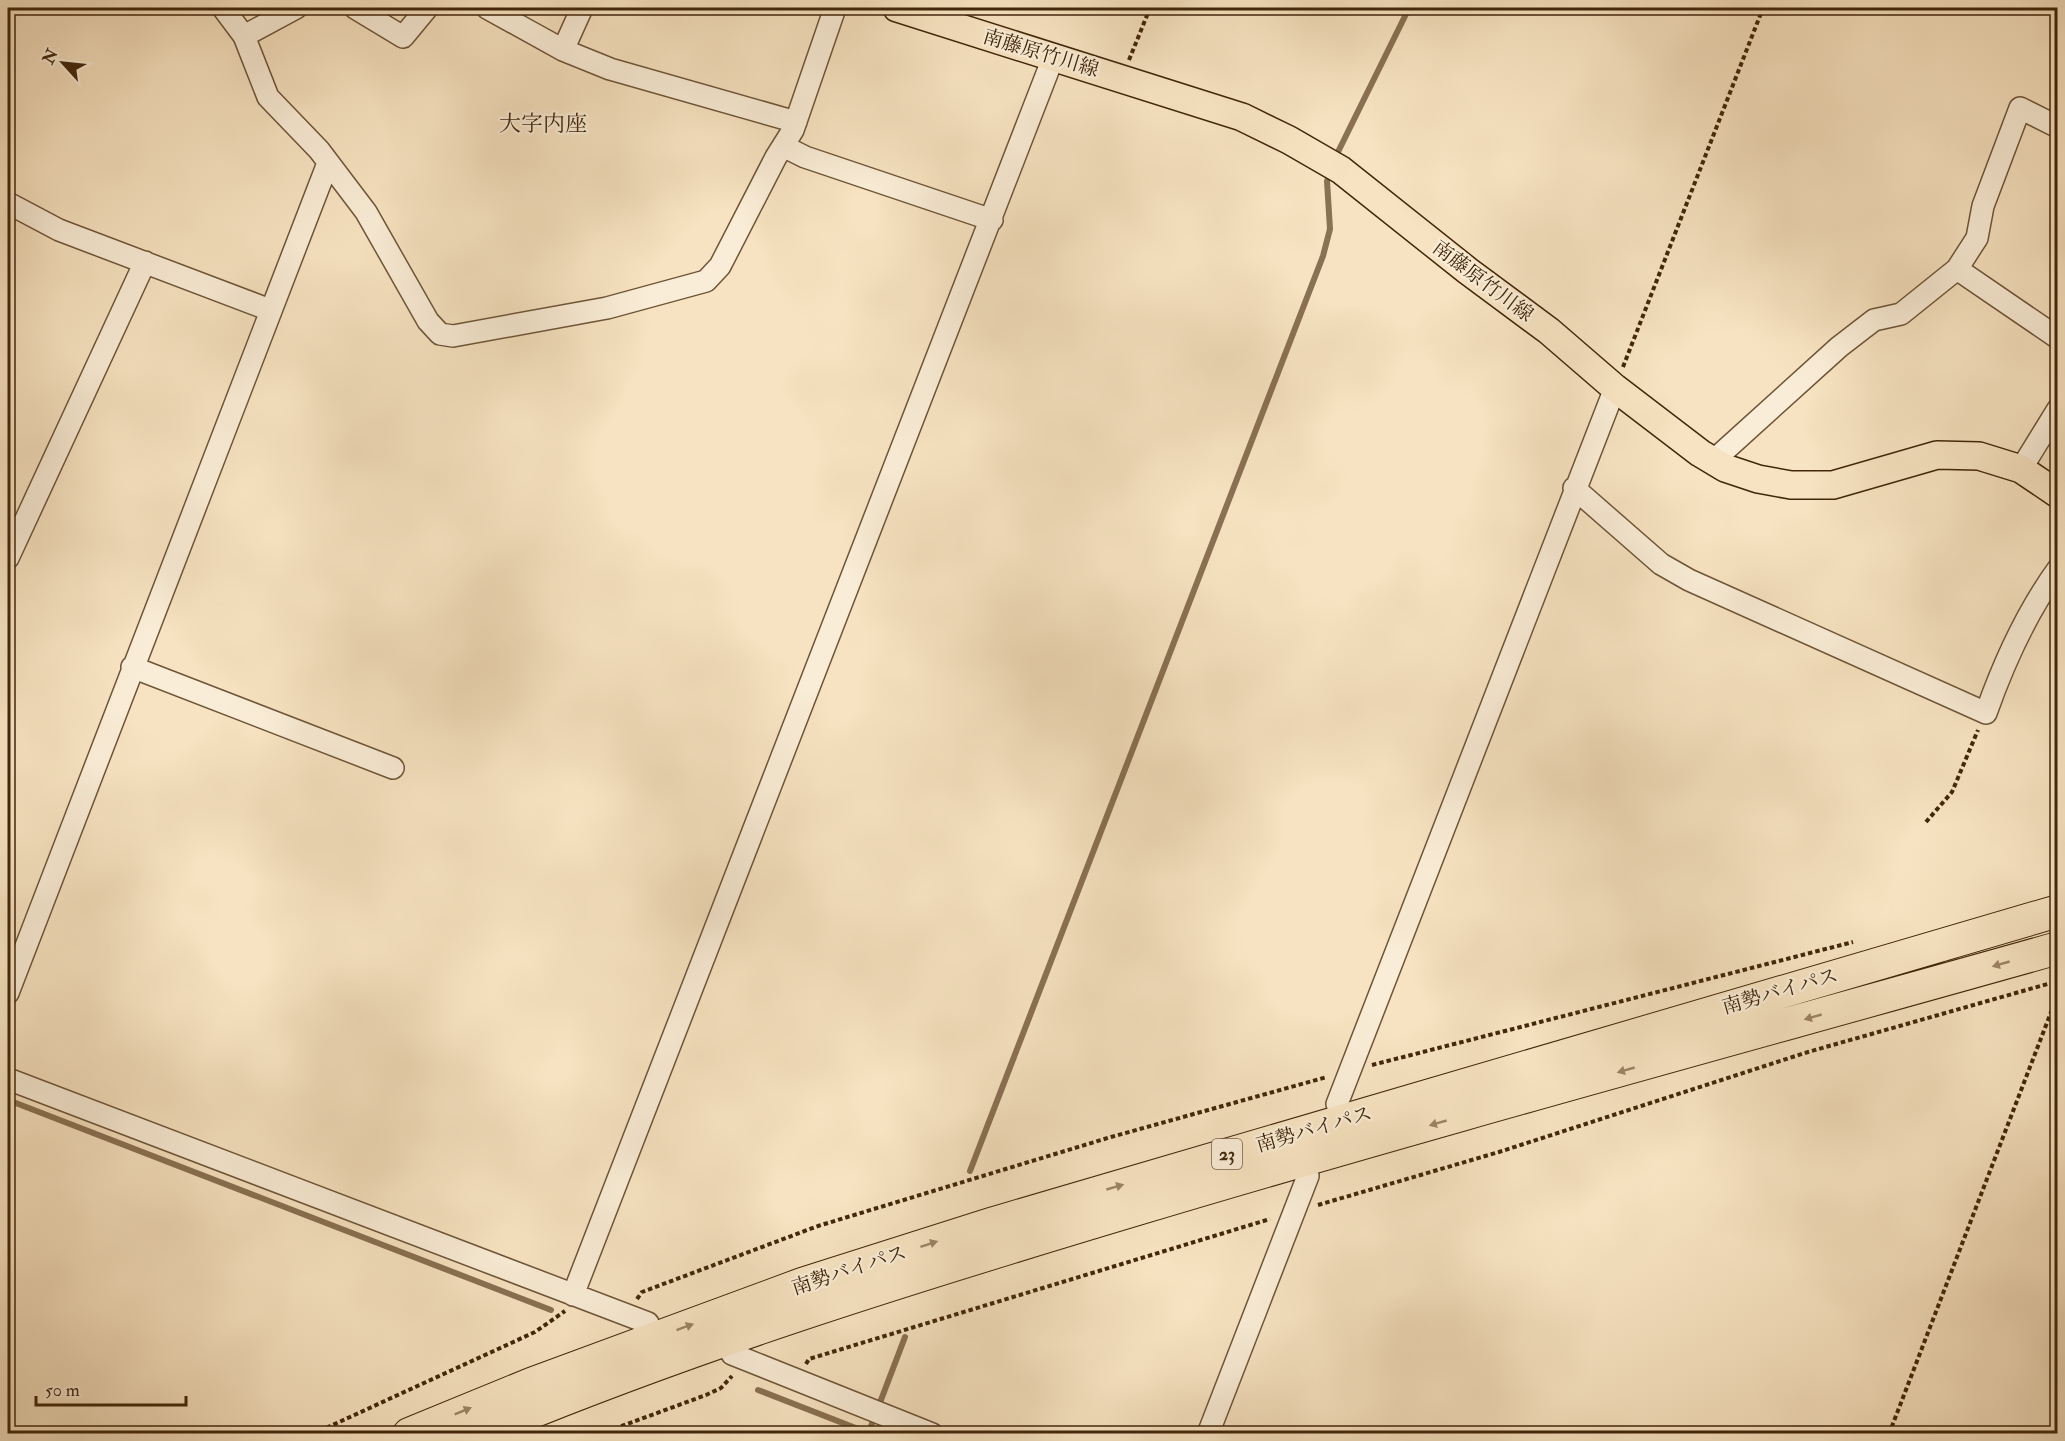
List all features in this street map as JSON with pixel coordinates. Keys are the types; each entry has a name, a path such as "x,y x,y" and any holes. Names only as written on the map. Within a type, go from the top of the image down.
{"highway":[{"name":"南勢バイパス","path":"409,1434 531,1384 802,1284 994,1223 2058,911"},
{"name":"南勢バイパス","path":"479,1434 560,1400 855,1295 1239,1179 2058,948"}],"main road":[{"name":"南藤原竹川線","path":"897,8 1242,117 1333,165 1549,331 1615,388 1725,468 1758,479 1791,485 1833,485 1937,455 1979,456 2021,469 2058,494"}],"street":[{"path":"223,8 244,36 268,98 319,150 366,212 428,321 440,334 453,336 607,308 706,280 720,266 796,122 835,8"},
{"path":"244,36 296,8"},
{"path":"355,8 403,37 427,8"},
{"path":"486,8 563,50 610,69 796,122"},
{"path":"563,50 582,8"},
{"path":"573,1295 1053,58"},
{"path":"1713,460 1839,347 1874,320 1901,314 1957,269 1977,238 1983,206 2020,108 2058,127"},
{"path":"783,146 805,157 992,220"},
{"path":"8,993 328,163"},
{"path":"8,203 59,230 270,310"},
{"path":"8,558 145,262"},
{"path":"1957,269 2058,338"},
{"path":"1337,1104 1574,488 1615,388"},
{"path":"2021,469 2058,409"},
{"path":"1574,488 1660,564 1689,580 1986,713 2006,657 2043,589 2058,569"},
{"path":"132,668 393,768"},
{"path":"8,1079 648,1323"},
{"path":"1208,1434 1308,1176"},
{"path":"737,1356 932,1434"}],"path":[{"path":"1122,78 1150,8"},
{"path":"1615,388 1763,8"},
{"path":"1926,822 1952,792 1986,713"},
{"path":"627,1315 642,1292 818,1226 1111,1137 1350,1070 1858,941"},
{"path":"797,1381 809,1359 1499,1152 1808,1052 2058,981"},
{"path":"1889,1434 2058,994"},
{"path":"313,1434 535,1332 565,1312 573,1295"},
{"path":"600,1434 721,1388 731,1378 737,1356"},
{"path":"8,1428 22,1434"}],"waterway":[{"path":"1335,158 1409,8"},
{"path":"970,1171 1323,256 1330,229 1327,181 1331,171"},
{"path":"8,1100 551,1310"},
{"path":"868,1434 905,1337"},
{"path":"758,1390 871,1434"}],"district":[{"name":"大字内座","path":"543,124"}]}
